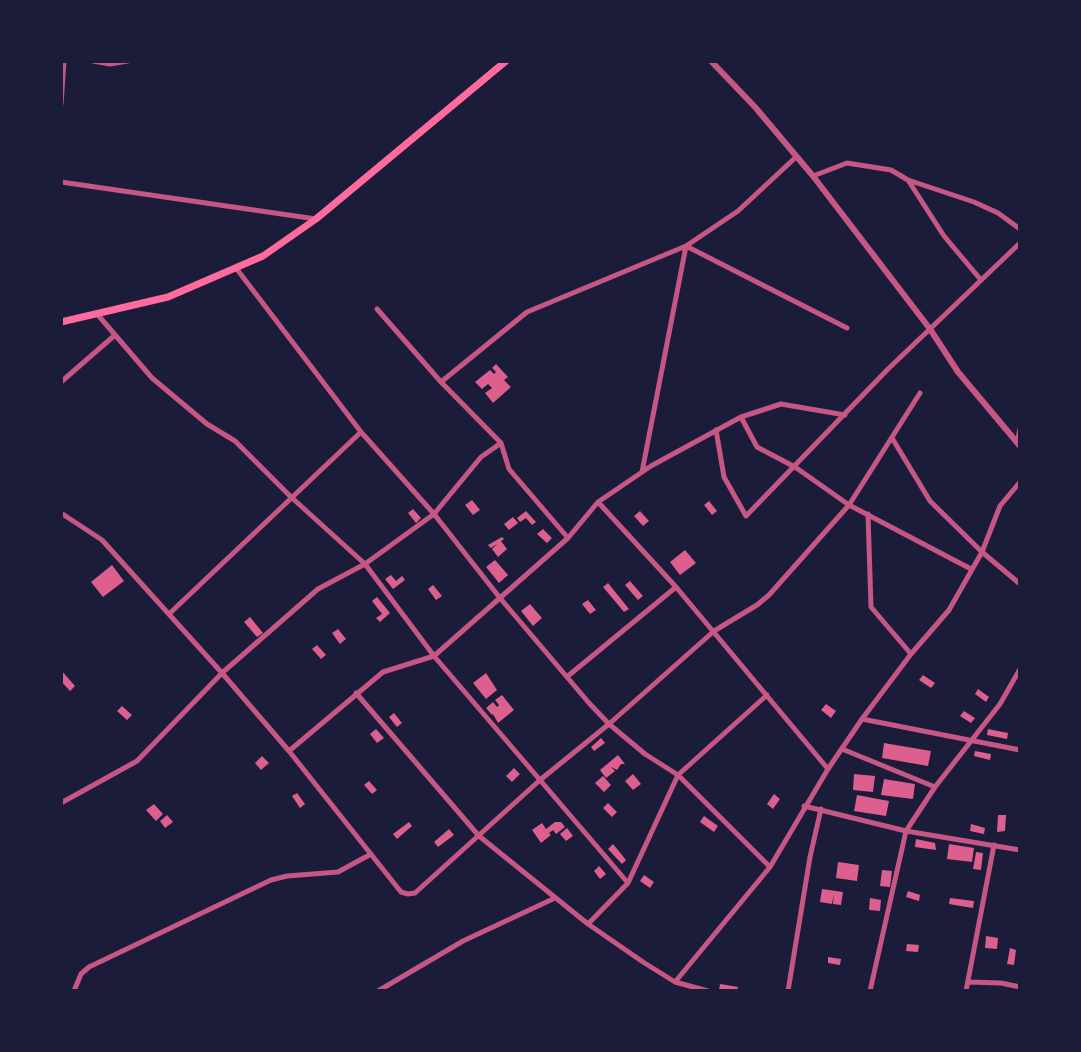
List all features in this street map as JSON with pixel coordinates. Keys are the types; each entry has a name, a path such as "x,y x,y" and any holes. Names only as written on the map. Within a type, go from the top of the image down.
{"main road":[{"path":"61,323 169,297 263,256 316,219 506,61"}],"street":[{"path":"61,104 64,61"},
{"path":"93,61 110,64 128,61"},
{"path":"711,61 755,107 813,176 930,329 958,372 1018,444"},
{"path":"441,382 527,312 686,246 738,211 796,157"},
{"path":"813,176 847,163 891,170 908,180 998,212 1020,229"},
{"path":"908,180 944,236 981,280"},
{"path":"61,182 316,219"},
{"path":"716,430 724,477 746,516 888,369 1020,243"},
{"path":"686,246 848,328"},
{"path":"642,472 686,246"},
{"path":"236,268 361,432 434,514 500,598 609,724 645,754 678,775 770,867"},
{"path":"377,309 441,382 501,443 509,469 568,538"},
{"path":"98,315 152,378 207,424 234,441 365,564 434,656 628,883"},
{"path":"62,381 116,335"},
{"path":"61,513 102,540 289,751 401,892 408,894 415,892 540,780 609,724 714,631 769,595 849,505 920,393"},
{"path":"289,751 383,672 434,656 568,538 598,502 642,472 741,417 780,404 845,415"},
{"path":"741,417 757,447 795,467 849,505 971,569"},
{"path":"1018,444 1020,429"},
{"path":"169,614 361,432"},
{"path":"892,438 930,501 982,552 1020,584"},
{"path":"61,803 137,761 222,673 318,589 365,564 434,514 481,457 501,443"},
{"path":"675,982 770,867 804,806 862,719 911,654 949,610 982,552 1000,506 1020,482"},
{"path":"598,502 714,631 828,769"},
{"path":"868,514 871,607 911,654"},
{"path":"568,676 676,587"},
{"path":"870,991 906,831 935,787 1000,704 1020,669"},
{"path":"356,693 478,836 588,924 675,982 708,991"},
{"path":"588,924 628,883 678,775 767,695"},
{"path":"862,719 1020,750"},
{"path":"842,749 935,787"},
{"path":"804,806 906,831 1020,850"},
{"path":"788,991 810,857 821,809"},
{"path":"967,991 994,845"},
{"path":"74,991 81,974 89,967 271,880 338,872 371,854"},
{"path":"379,991 463,941 555,898"},
{"path":"969,982 1001,983 1020,987"}],"building":[{"path":"496,364 508,377 504,380 511,387 493,403 485,393 492,388 488,384 482,389 475,382 490,370 494,374 496,372 492,368"},
{"path":"472,500 480,510 473,515 465,505"},
{"path":"709,501 717,511 712,515 704,505"},
{"path":"413,509 421,518 416,523 408,513"},
{"path":"526,511 536,522 532,525 526,518 520,522 517,518"},
{"path":"640,511 649,521 643,526 634,516"},
{"path":"513,517 518,523 509,530 504,524"},
{"path":"543,529 552,538 547,543 537,534"},
{"path":"502,537 504,539 501,541 507,549 498,557 492,549 497,544 491,548 488,545"},
{"path":"685,550 696,563 680,575 670,562"},
{"path":"495,560 508,575 499,583 486,567"},
{"path":"112,565 124,581 103,597 91,582"},
{"path":"391,575 396,581 402,576 405,580 393,589 385,579"},
{"path":"630,581 643,596 638,600 625,585"},
{"path":"608,583 629,609 624,612 603,587"},
{"path":"433,585 442,596 436,600 428,589"},
{"path":"377,597 390,613 380,622 376,618 382,614 372,601"},
{"path":"588,600 596,610 590,614 582,604"},
{"path":"530,604 542,618 533,626 521,611"},
{"path":"250,617 263,633 257,637 244,622"},
{"path":"338,629 346,639 340,644 332,633"},
{"path":"317,645 326,655 321,659 312,649"},
{"path":"61,670 75,686 70,691 61,681"},
{"path":"486,673 497,690 486,699 473,683"},
{"path":"923,675 935,683 931,688 919,680"},
{"path":"978,689 989,697 986,702 975,694"},
{"path":"502,695 514,710 498,723 486,708 493,702 497,707 499,705 495,700"},
{"path":"826,704 836,711 831,718 821,710"},
{"path":"122,706 132,715 127,720 117,711"},
{"path":"964,711 975,718 971,723 960,716"},
{"path":"394,713 402,723 397,727 389,717"},
{"path":"376,729 384,738 377,743 370,734"},
{"path":"988,729 1008,733 1007,739 987,735"},
{"path":"601,738 605,743 594,751 591,747"},
{"path":"884,743 931,751 928,766 882,758"},
{"path":"975,751 991,754 990,760 974,756"},
{"path":"618,755 625,764 621,764 617,770 611,767 615,771 606,778 600,770"},
{"path":"262,756 269,763 261,770 255,763"},
{"path":"514,768 520,774 512,782 506,776"},
{"path":"633,774 641,784 633,790 625,781"},
{"path":"854,774 875,776 873,792 853,790"},
{"path":"603,776 611,785 604,792 595,783"},
{"path":"884,779 915,784 913,799 881,795"},
{"path":"369,781 377,790 372,794 364,785"},
{"path":"297,793 305,804 300,808 292,796"},
{"path":"774,794 780,799 773,809 767,804"},
{"path":"857,795 889,801 886,816 854,811"},
{"path":"608,803 617,812 612,817 603,808"},
{"path":"154,804 163,814 156,821 146,810"},
{"path":"167,815 173,822 165,828 160,821"},
{"path":"998,815 1006,815 1005,831 997,832"},
{"path":"704,816 718,826 714,832 700,822"},
{"path":"409,822 412,826 397,839 393,834"},
{"path":"555,822 561,822 565,827 556,834 553,830 541,843 532,830 542,823 546,829"},
{"path":"971,824 985,828 984,834 970,831"},
{"path":"567,828 573,836 566,841 560,834"},
{"path":"449,829 454,835 438,847 434,842"},
{"path":"916,839 935,843 936,850 915,847"},
{"path":"613,844 626,860 622,864 608,849"},
{"path":"949,844 974,848 972,862 947,859"},
{"path":"976,852 983,853 981,870 973,869"},
{"path":"838,862 859,865 857,881 836,878"},
{"path":"599,866 606,874 600,879 594,871"},
{"path":"882,870 892,871 890,887 880,886"},
{"path":"644,875 654,882 650,888 640,881"},
{"path":"822,889 843,892 841,905 833,904 834,894 832,904 820,902"},
{"path":"908,891 920,895 919,901 906,897"},
{"path":"870,898 881,900 880,911 869,910"},
{"path":"950,898 974,901 973,908 949,904"},
{"path":"986,936 998,938 997,949 985,948"},
{"path":"907,944 919,945 918,952 906,951"},
{"path":"1010,948 1016,950 1014,965 1007,964"},
{"path":"828,957 841,959 840,965 828,963"},
{"path":"720,984 738,987 737,991 719,990"}]}
